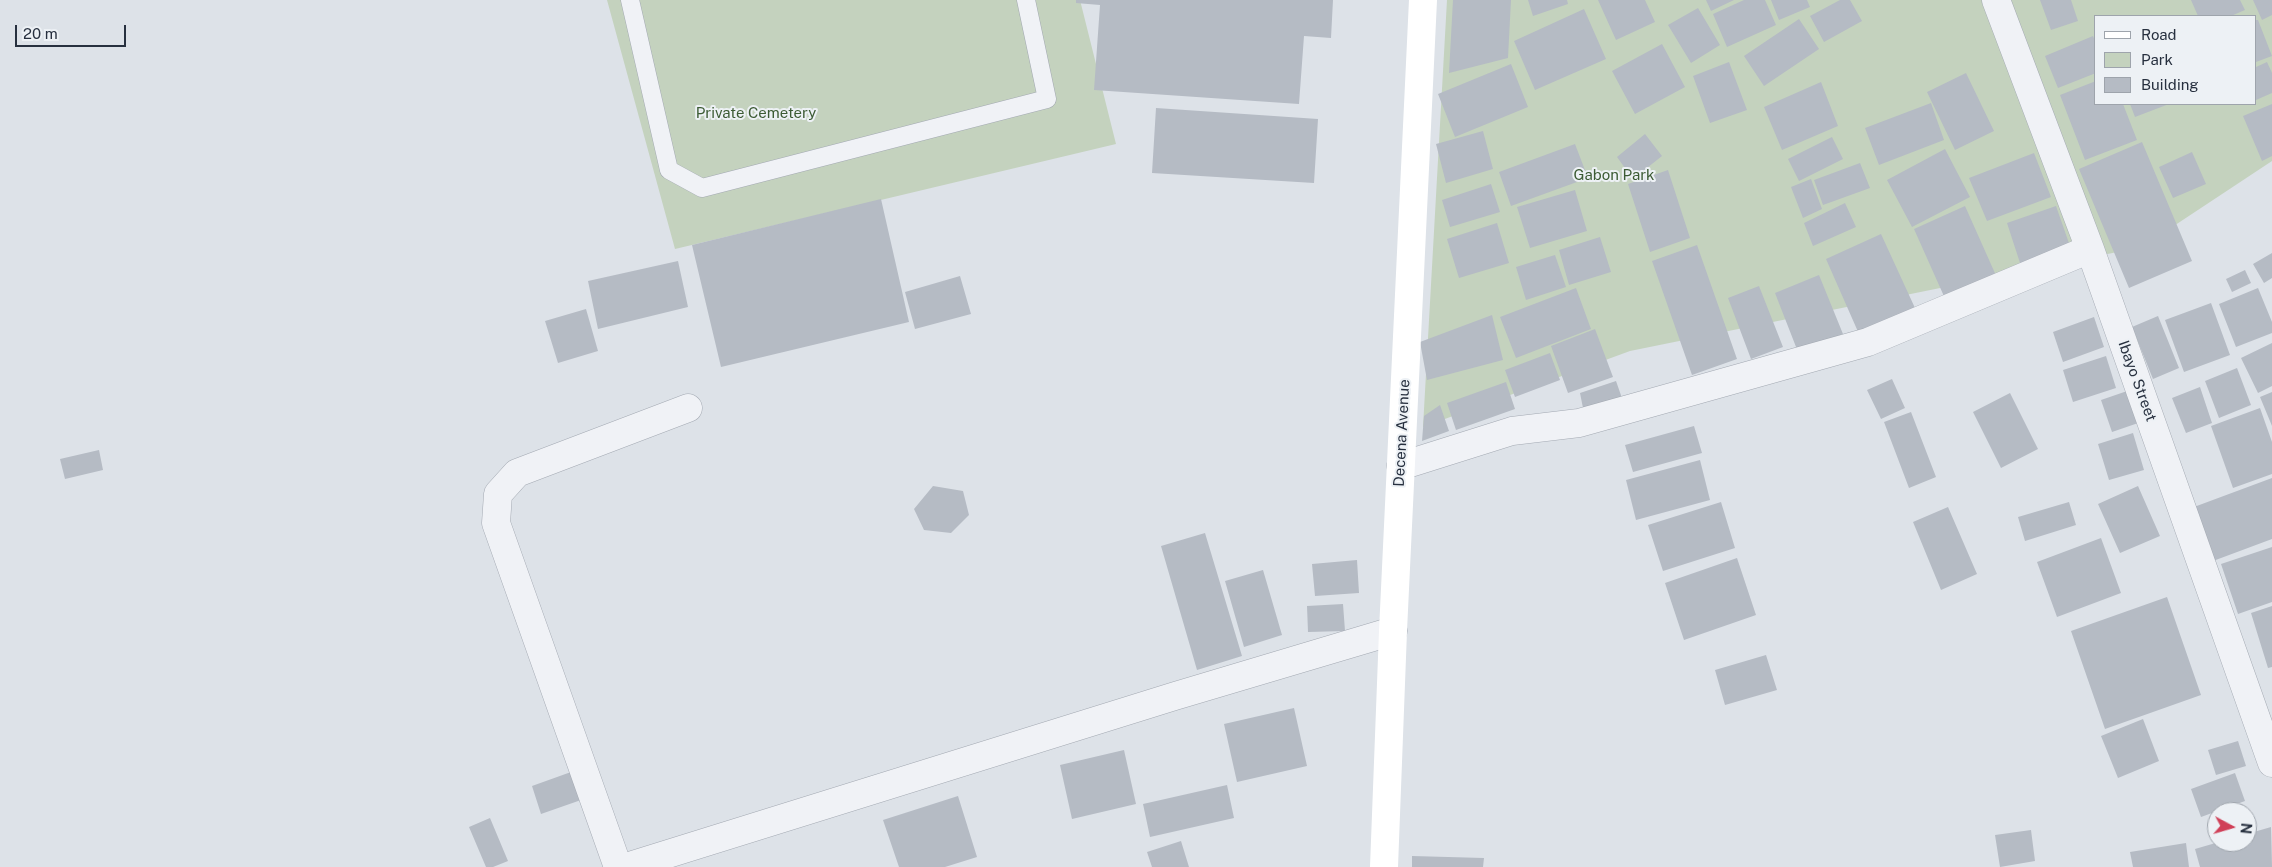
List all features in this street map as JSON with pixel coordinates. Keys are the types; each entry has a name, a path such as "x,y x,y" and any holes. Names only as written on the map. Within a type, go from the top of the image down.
{"main road":[{"name":"Decena Avenue","path":"1384,867 1393,631 1423,0"}],"street":[{"name":"Ibayo Street","path":"1996,0 2090,249 2272,763"},
{"path":"1401,466 1512,431 1579,423 1868,342 2090,249"},
{"path":"618,867 496,523 498,494 517,473 688,408"},
{"path":"626,867 1175,696 1393,631"}],"lane":[{"path":"630,0 669,170 702,188 1047,99 1026,0"}],"green space":[{"name":"Private Cemetery","path":"607,0 1080,0 1116,144 675,249"},
{"name":"Gabon Park","path":"1447,0 2272,0 2272,161 2142,247 1630,351 1423,427"}],"building":[{"path":"1076,0 1333,0 1331,38 1304,36 1299,104 1094,90 1100,5 1076,3"},
{"path":"1453,0 1511,0 1508,58 1449,73"},
{"path":"1528,0 1567,0 1568,4 1533,16"},
{"path":"1598,0 1645,0 1655,22 1616,40"},
{"path":"1706,0 1734,0 1711,11"},
{"path":"1744,0 1765,0 1776,25 1727,47 1713,14"},
{"path":"1771,0 1807,0 1810,7 1779,20"},
{"path":"1840,0 1850,0 1862,21 1824,42 1810,16"},
{"path":"2040,0 2071,0 2078,21 2051,30"},
{"path":"2191,0 2240,0 2245,10 2233,15 2198,15"},
{"path":"2253,0 2272,0 2272,15 2262,20"},
{"path":"1698,8 1720,45 1691,63 1668,25"},
{"path":"1584,9 1606,59 1535,90 1514,41"},
{"path":"1799,19 1819,49 1764,86 1744,56"},
{"path":"2257,20 2258,20 2272,56 2257,62"},
{"path":"2093,36 2094,74 2058,88 2045,56"},
{"path":"1662,44 1685,87 1635,114 1612,71"},
{"path":"1729,62 1747,110 1710,123 1693,76"},
{"path":"2267,62 2272,73 2272,93 2257,100 2257,67"},
{"path":"1511,64 1528,107 1455,137 1438,94"},
{"path":"1966,73 1994,131 1955,150 1927,92"},
{"path":"1821,82 1838,126 1782,150 1764,107"},
{"path":"2094,82 2094,105 2123,105 2137,140 2085,160 2060,95"},
{"path":"1931,103 1944,140 1879,165 1865,128"},
{"path":"2272,104 2272,156 2262,161 2243,116"},
{"path":"2130,105 2166,105 2135,117"},
{"path":"1156,108 1318,119 1314,183 1152,173"},
{"path":"1483,131 1493,169 1446,183 1436,144"},
{"path":"1645,134 1662,156 1633,179 1617,157"},
{"path":"1832,137 1843,159 1799,181 1788,159"},
{"path":"2142,142 2192,261 2129,288 2079,169"},
{"path":"1575,144 1588,178 1511,206 1499,172"},
{"path":"1945,149 1970,197 1912,227 1887,180"},
{"path":"2192,152 2206,184 2173,198 2159,167"},
{"path":"2034,153 2051,197 1987,221 1969,178"},
{"path":"1860,163 1870,188 1823,205 1814,180"},
{"path":"1668,170 1690,238 1650,252 1628,184"},
{"path":"1811,179 1822,209 1803,218 1791,187"},
{"path":"1491,184 1500,212 1450,227 1442,200"},
{"path":"1575,190 1587,231 1530,248 1517,207"},
{"path":"881,199 909,322 721,367 692,245"},
{"path":"1845,203 1856,227 1813,246 1804,223"},
{"path":"1965,206 1998,280 1947,303 1914,229"},
{"path":"2056,206 2071,249 2021,266 2007,223"},
{"path":"1497,223 1509,263 1459,278 1447,239"},
{"path":"1881,234 1915,308 1859,334 1826,259"},
{"path":"1600,237 1611,272 1569,285 1559,250"},
{"path":"1697,245 1737,359 1692,375 1652,261"},
{"path":"2272,253 2272,278 2264,283 2253,264"},
{"path":"1555,255 1566,287 1526,300 1516,267"},
{"path":"678,261 688,307 598,329 588,281"},
{"path":"2245,270 2251,283 2232,292 2226,279"},
{"path":"1819,275 1843,334 1798,352 1775,293"},
{"path":"960,276 971,314 915,329 905,292"},
{"path":"1759,286 1783,347 1751,359 1728,298"},
{"path":"1576,288 1591,329 1516,358 1500,317"},
{"path":"2258,288 2272,322 2272,333 2236,347 2219,304"},
{"path":"2211,303 2230,355 2184,372 2165,320"},
{"path":"586,309 598,351 558,363 545,321"},
{"path":"1492,315 1503,360 1427,380 1420,342"},
{"path":"2158,316 2179,368 2153,379 2132,327"},
{"path":"2094,317 2104,347 2063,362 2053,332"},
{"path":"1595,329 1613,377 1568,393 1551,346"},
{"path":"2272,343 2272,386 2258,393 2241,358"},
{"path":"1550,353 1560,380 1515,397 1505,370"},
{"path":"2106,356 2116,388 2073,402 2063,370"},
{"path":"2237,368 2251,405 2219,418 2205,381"},
{"path":"1892,379 1905,408 1881,419 1867,390"},
{"path":"1616,381 1623,401 1584,413 1580,393"},
{"path":"1506,382 1515,409 1456,430 1447,403"},
{"path":"2200,387 2212,423 2186,433 2172,398"},
{"path":"2133,389 2144,421 2112,432 2101,400"},
{"path":"2272,392 2272,426 2260,397"},
{"path":"2010,393 2038,449 2001,468 1973,412"},
{"path":"1440,405 1449,431 1422,441 1424,416"},
{"path":"2260,408 2272,442 2272,474 2233,488 2211,426"},
{"path":"1911,412 1936,477 1909,488 1884,422"},
{"path":"1694,426 1702,453 1633,472 1625,445"},
{"path":"2133,433 2144,470 2109,480 2098,444"},
{"path":"99,450 103,470 65,479 60,459"},
{"path":"1700,460 1710,500 1636,520 1626,480"},
{"path":"2272,478 2272,539 2213,561 2194,507"},
{"path":"933,486 963,491 969,515 951,533 924,530 914,509"},
{"path":"2138,486 2160,536 2120,553 2098,504"},
{"path":"1721,502 1735,548 1663,571 1648,525"},
{"path":"2069,502 2076,525 2025,541 2018,517"},
{"path":"1948,507 1977,574 1941,590 1913,522"},
{"path":"1205,533 1242,656 1197,670 1161,546"},
{"path":"2101,538 2121,593 2057,617 2037,562"},
{"path":"2272,547 2272,602 2238,614 2221,564"},
{"path":"1737,558 1756,615 1684,640 1665,583"},
{"path":"1357,560 1359,593 1315,596 1312,564"},
{"path":"1263,570 1282,635 1244,647 1225,581"},
{"path":"2167,597 2201,695 2105,729 2071,631"},
{"path":"1343,604 1345,631 1308,632 1307,606"},
{"path":"2272,606 2272,667 2268,668 2251,613"},
{"path":"1766,655 1777,690 1725,705 1715,670"},
{"path":"1294,708 1307,766 1237,782 1224,724"},
{"path":"2143,719 2159,761 2118,778 2101,736"},
{"path":"2238,741 2246,766 2216,775 2208,750"},
{"path":"1124,750 1136,804 1072,819 1060,765"},
{"path":"571,772 581,800 541,814 532,786"},
{"path":"2235,773 2245,801 2207,802 2207,815 2201,817 2191,789"},
{"path":"1227,785 1234,818 1150,837 1143,804"},
{"path":"958,796 977,857 945,867 899,867 883,820"},
{"path":"490,818 508,861 493,867 486,867 469,827"},
{"path":"2271,827 2272,867 2200,867 2195,849 2207,846 2207,852 2257,852 2257,831"},
{"path":"2031,830 2035,861 2000,867 1995,835"},
{"path":"1181,841 1189,867 1152,867 1147,852"},
{"path":"2186,843 2189,867 2133,867 2130,852"},
{"path":"1412,856 1484,858 1483,867 1412,867"}]}
